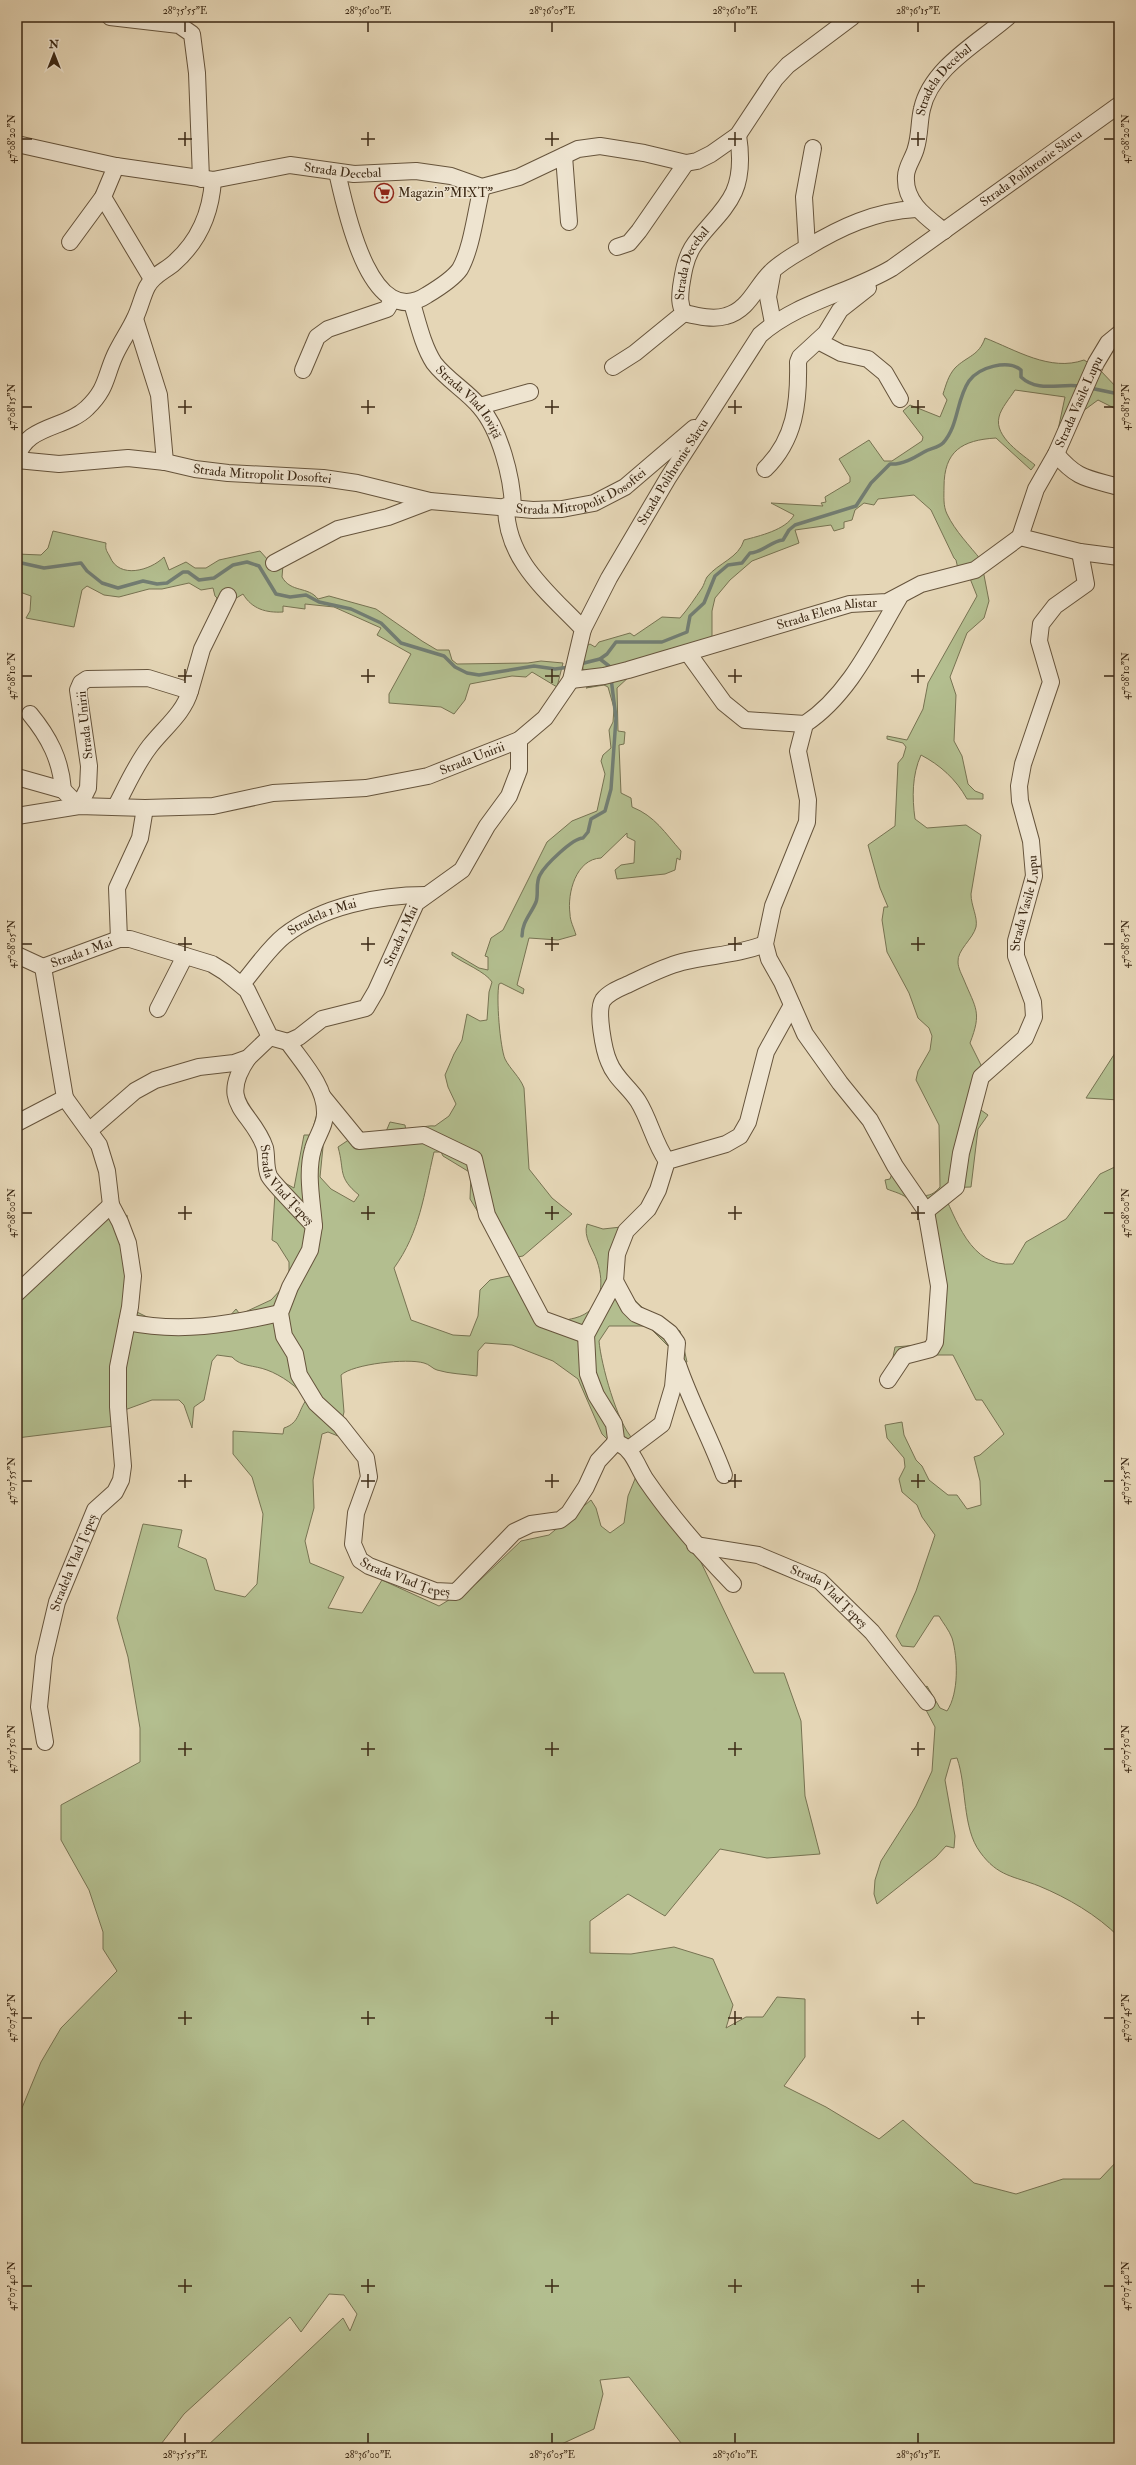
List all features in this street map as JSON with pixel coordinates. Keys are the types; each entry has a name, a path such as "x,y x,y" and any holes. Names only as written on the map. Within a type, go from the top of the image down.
{"street":[{"path":"103,197 152,279 175,262 208,216 207,180 192,34 179,25 110,17"},
{"path":"337,172 352,229 370,273 383,293 392,300 412,303 438,288 459,269 467,248 482,187 518,177 578,149 600,146 644,153 686,163 697,161 711,154 738,135 779,74 852,17"},
{"name":"Stradela Decebal","path":"916,209 907,187 906,176 916,148 922,108 928,92 952,63 1008,17"},
{"name":"Strada Polihronie Sârcu","path":"583,629 609,578 672,471 710,416 760,335 774,323 794,312 878,276 944,231 1119,106"},
{"name":"Strada Decebal","path":"613,367 635,353 684,313 681,306 680,296 685,263 692,248 724,210 734,192 741,155 738,135"},
{"name":"Strada Decebal","path":"17,144 116,166 207,180 290,165 354,174 423,172 451,176 482,187"},
{"path":"807,247 804,197 813,148"},
{"path":"564,156 569,222"},
{"path":"617,247 628,243 639,232 686,163"},
{"path":"70,242 103,197 116,166"},
{"path":"684,313 696,316 728,316 754,296 767,275 776,266 835,231 868,216 896,210 916,209 944,231"},
{"path":"774,323 768,307 768,293 776,266"},
{"name":"Strada Polihronie Sârcu","path":"765,469 778,457 789,438 797,402 798,362 800,356 818,341 840,310 866,290 878,276"},
{"name":"Strada Mitropolit Dosoftei","path":"152,279 135,319 117,350 109,376 97,398 78,415 31,436 19,449 17,459 59,464 128,458 165,462 195,469 228,473 336,480 430,500 509,506 533,510 562,509 594,503 625,487 657,457 710,416"},
{"path":"303,370 317,337 328,330 387,309 392,300"},
{"name":"Strada Vlad Ioviță","path":"412,303 421,333 433,361 440,371 480,406 491,423 506,463 509,506"},
{"path":"135,319 158,395 165,462"},
{"name":"Strada Vasile Lupu","path":"1020,537 1036,489 1056,454 1096,363 1108,343 1119,334"},
{"path":"818,341 841,353 868,359 884,373 900,399"},
{"path":"480,406 530,392"},
{"name":"Strada Vasile Lupu","path":"1056,454 1068,468 1080,476 1090,481 1119,487"},
{"name":"Strada Mitropolit Dosoftei","path":"274,563 338,529 388,517 430,500"},
{"path":"509,506 508,532 527,570 583,629"},
{"path":"1020,537 1080,552 1119,557"},
{"name":"Strada Elena Alistar","path":"571,680 611,675 850,604 887,602 899,598 921,584 975,570 1020,537"},
{"name":"Strada Vasile Lupu","path":"926,1211 956,1187 961,1154 981,1077 1025,1038 1034,1017 1033,1002 1016,956 1016,941 1034,876 1031,841 1020,800 1019,786 1023,764 1051,682 1039,641 1041,624 1055,606 1086,584 1080,552"},
{"path":"116,806 140,760 179,713 187,700 202,649 228,596"},
{"path":"688,653 724,702 745,720 805,724 820,714 860,665 899,598"},
{"name":"Strada Unirii","path":"17,816 79,806 145,808 213,806 273,793 366,788 407,782 480,757 519,740 545,718 571,680 583,629"},
{"name":"Strada Unirii","path":"79,806 88,788 89,766 78,690 81,683 88,679 148,678 190,690"},
{"path":"30,714 52,745 62,773 63,790"},
{"path":"805,724 798,751 808,800 807,822 773,906 765,944 769,959 805,1034 840,1083 870,1120 895,1166 926,1211 939,1286 934,1342 931,1349 904,1356 888,1380"},
{"name":"Strada 1 Mai","path":"288,1042 299,1038 322,1018 366,1008 376,991 416,903 462,870 487,826 509,796 519,770 519,740"},
{"path":"17,776 63,790 79,806"},
{"path":"119,938 117,888 140,838 145,808"},
{"name":"Stradela 1 Mai","path":"242,984 283,937 306,921 337,909 388,896 426,895"},
{"name":"Strada 1 Mai","path":"43,967 119,938 130,938 212,964 242,984 247,990 270,1036"},
{"path":"667,1161 659,1151 639,1102 628,1087 614,1073 608,1061 600,1024 599,1009 603,1001 614,991 674,965 732,955 765,944"},
{"path":"17,955 43,967 65,1098 90,1130 103,1156 111,1205 120,1222 132,1260 132,1293 127,1322 151,1327 199,1328 280,1313"},
{"path":"158,1009 185,956"},
{"path":"667,1161 726,1144 740,1136 748,1122 766,1052 792,1005"},
{"path":"90,1130 135,1091 155,1080 199,1067 234,1063 248,1058 270,1036 288,1042 311,1075 321,1094 359,1141 424,1135 474,1159 487,1215 542,1319 586,1335"},
{"name":"Strada Vlad Țepeș","path":"248,1058 238,1071 236,1081 236,1096 242,1113 265,1148 269,1176 314,1226 310,1250 290,1287 280,1313 284,1336 295,1354 299,1375 316,1403 340,1425 366,1458 369,1477 353,1527 353,1544 360,1560 369,1566 417,1585 435,1591 456,1592 489,1555 514,1532 530,1524 550,1522 569,1513 586,1488 598,1461 615,1441"},
{"path":"314,1226 310,1171 312,1150 325,1112 321,1094"},
{"path":"17,1123 65,1098"},
{"path":"667,1161 658,1190 648,1209 626,1231 617,1254 615,1281 586,1335 588,1374 596,1395 614,1424 615,1441 629,1449 647,1481 695,1545 733,1584"},
{"path":"17,1293 111,1205"},
{"path":"615,1281 628,1307 636,1314 657,1323 670,1333 677,1343 677,1360 673,1387 662,1424 629,1449"},
{"name":"Stradela Vlad Țepeș","path":"45,1742 39,1707 44,1657 57,1602 95,1510 115,1492 121,1480 123,1466 118,1407 118,1367 127,1322"},
{"path":"677,1360 691,1401 712,1443 724,1475"},
{"name":"Strada Vlad Țepeș","path":"695,1545 758,1555 820,1581 872,1632 927,1702"}],"green space":[{"path":"985,338 1033,358 1046,361 1071,363 1084,360 1099,369 1119,390 1119,417 1114,408 1098,400 1083,411 1070,438 1058,430 1065,397 1015,390 1002,410 999,417 999,424 1001,431 1010,444 1035,465 1031,470 996,438 974,441 957,450 951,456 947,464 945,475 945,508 954,526 981,560 958,569 956,560 931,510 914,495 878,499 874,505 864,503 855,510 852,520 844,522 844,528 834,531 831,525 795,530 799,543 752,561 730,580 715,598 712,611 712,640 598,673 583,670 582,659 586,646 590,644 595,647 599,642 630,633 634,636 662,617 680,618 702,588 707,577 738,551 744,540 772,532 785,525 794,515 771,503 823,506 821,503 826,502 825,497 850,482 850,477 839,459 869,440 884,461 892,461 922,441 923,437 903,411 910,405 940,417 947,400 943,394 951,374 959,364 979,349"},
{"path":"53,531 106,543 106,550 114,564 127,570 143,569 158,562 164,557 169,570 186,562 195,568 206,568 219,560 260,551 268,560 283,565 282,577 286,582 295,588 309,592 318,599 329,596 376,609 437,650 449,650 452,660 457,664 528,663 541,661 563,663 557,687 532,672 526,677 512,676 470,684 465,700 454,714 441,707 389,703 389,694 411,654 377,635 381,628 334,607 305,604 305,609 283,606 283,612 265,611 255,607 243,594 228,603 207,625 217,598 213,588 201,590 189,583 162,589 149,589 119,597 104,595 87,586 82,590 74,627 26,618 30,611 31,596 17,591 17,554 41,555 48,548"},
{"path":"983,570 989,601 984,618 967,633 950,677 956,695 954,741 962,756 968,784 975,791 983,794 983,799 967,799 958,785 947,773 935,763 921,755 914,778 913,803 915,819 927,828 966,825 981,835 971,894 976,927 972,936 962,949 958,962 959,969 972,998 977,1017 974,1033 970,1043 986,1075 978,1108 988,1115 978,1129 971,1187 941,1188 966,1239 975,1250 986,1258 998,1263 1013,1264 1026,1242 1066,1219 1100,1174 1119,1165 1119,1937 1092,1914 1061,1896 1039,1886 1007,1875 987,1860 974,1842 970,1831 957,1758 951,1759 945,1780 955,1836 954,1848 946,1846 936,1857 877,1904 874,1894 875,1880 881,1861 916,1806 932,1771 935,1727 917,1693 927,1686 940,1708 947,1711 954,1695 956,1675 952,1638 939,1616 934,1616 914,1647 902,1646 896,1636 916,1591 935,1535 922,1517 917,1505 902,1492 899,1479 905,1467 904,1458 887,1438 885,1425 902,1422 904,1435 916,1460 922,1466 929,1480 948,1495 957,1495 967,1509 981,1505 980,1481 974,1457 980,1455 1004,1434 982,1400 976,1400 953,1355 933,1355 891,1367 895,1347 918,1345 929,1340 931,1287 928,1246 924,1228 917,1212 907,1198 887,1189 885,1180 890,1179 893,1171 879,1122 921,1195 932,1194 940,1187 939,1125 916,1080 918,1071 930,1050 932,1036 929,1028 918,1018 909,993 887,952 882,920 884,907 888,907 880,888 868,845 895,826 898,763 903,757 906,747 903,743 887,739 887,736 907,740 923,709 928,683 977,596 969,576"},
{"path":"631,675 617,688 618,731 625,732 624,744 619,745 621,793 631,798 632,807 653,820 681,851 680,860 677,858 675,870 665,874 617,879 615,870 621,865 634,863 635,841 627,837 627,833 601,858 592,860 585,864 575,878 569,906 576,935 558,940 529,938 517,985 524,989 523,994 501,983 499,984 498,1011 503,1053 507,1063 524,1088 529,1169 552,1198 572,1214 523,1256 507,1259 470,1199 471,1173 443,1156 441,1152 434,1152 424,1198 415,1227 410,1241 394,1268 411,1320 453,1335 470,1336 478,1316 480,1290 490,1280 514,1275 545,1314 555,1320 565,1320 584,1314 596,1303 599,1296 601,1279 597,1261 587,1238 587,1224 603,1229 621,1227 618,1262 622,1283 643,1308 671,1327 680,1331 687,1362 672,1368 671,1349 648,1326 609,1326 599,1341 606,1378 621,1420 633,1439 633,1452 698,1556 754,1673 784,1673 801,1721 805,1796 820,1854 767,1858 720,1849 665,1916 628,1894 590,1921 590,1953 631,1954 674,1947 713,1959 733,2005 726,2028 746,2017 763,2017 777,1997 805,1999 805,2057 784,2086 826,2107 879,2139 903,2120 974,2183 1016,2194 1063,2179 1100,2179 1119,2159 1119,2448 685,2448 629,2377 600,2380 603,2394 594,2429 553,2448 205,2448 343,2318 350,2331 357,2314 344,2295 329,2294 301,2332 290,2317 184,2414 158,2448 17,2448 17,2120 41,2062 61,2028 117,1971 103,1949 103,1932 89,1890 61,1840 61,1805 140,1762 140,1728 128,1657 117,1618 143,1524 182,1530 178,1547 206,1559 215,1590 245,1597 257,1584 263,1514 252,1477 233,1454 233,1431 283,1434 284,1428 296,1420 307,1399 294,1386 272,1372 262,1368 239,1363 232,1357 217,1355 212,1361 204,1400 194,1407 192,1428 184,1405 179,1400 152,1400 122,1411 114,1426 17,1438 17,1302 107,1217 114,1223 127,1215 137,1312 157,1322 228,1318 236,1309 239,1313 243,1313 271,1300 286,1284 289,1276 289,1262 277,1243 272,1240 276,1178 294,1188 304,1135 311,1135 318,1110 323,1147 320,1177 331,1189 354,1202 359,1195 347,1183 343,1173 338,1147 359,1133 385,1134 390,1122 405,1125 406,1131 427,1126 435,1126 449,1116 456,1104 448,1087 445,1075 462,1040 467,1014 480,1021 487,1020 489,992 492,982 480,971 452,955 452,952 479,968 488,970 488,957 485,956 491,938 503,930 547,842 572,821 597,811 605,774 601,761 603,755 611,748 609,730 613,722 614,708 608,687 604,685 586,688","holes":["485,1343 512,1345 553,1361 578,1379 602,1434 629,1461 637,1474 628,1496 624,1523 610,1533 601,1526 596,1508 591,1500 549,1535 521,1541 478,1582 439,1606 382,1580 362,1613 328,1608 344,1577 310,1563 305,1541 314,1508 313,1480 322,1434 328,1432 338,1436 344,1412 341,1375 347,1371 368,1365 406,1361 428,1364 435,1369 442,1371 477,1376 478,1351"]},
{"path":"1117,1050 1119,1050 1119,1100 1086,1098"}],"waterway":[{"path":"580,664 600,659 607,654 616,642 662,642 687,632 690,616 704,603 715,576 728,565 742,563 750,553 759,551 774,542 783,540 789,530 795,525 856,506 871,483 890,464 908,461 943,443 952,428 962,396 969,381 986,368 1001,365 1015,367 1021,370 1021,377 1035,385 1080,386"},
{"path":"1090,388 1114,393 1119,397"},
{"path":"17,562 44,568 81,563 87,571 102,583 118,588 143,581 157,584 167,583 183,572 188,572 199,580 214,578 233,565 247,562 259,566 276,594 290,597 306,595 319,602 351,609 381,623 401,643 444,656 455,667 467,673 479,675 534,666 555,669 570,667"},
{"path":"600,659 609,666 610,670"},
{"path":"522,936 523,926 536,902 540,875 553,859 566,847 578,839 583,838 588,832 591,819 605,811 611,789 616,718 611,678"}],"place":[{"name":"Magazin”MIXT”","path":"384,193"}]}
